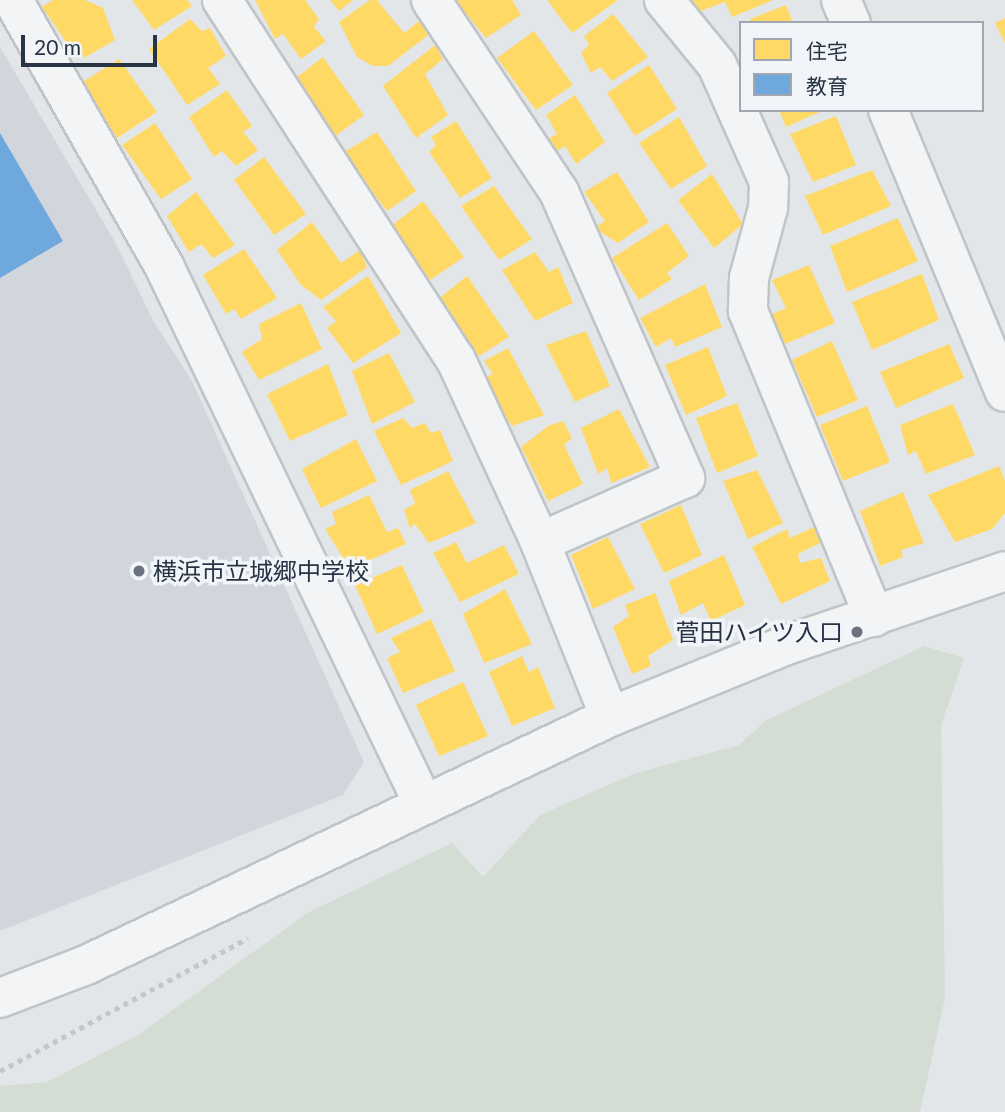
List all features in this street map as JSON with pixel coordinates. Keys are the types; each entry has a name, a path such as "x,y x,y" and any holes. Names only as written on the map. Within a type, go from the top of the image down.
{"street":[{"path":"13,0 165,268 423,803"},
{"path":"222,0 456,360 540,542 610,716"},
{"path":"431,0 559,192 685,478 540,542"},
{"path":"664,0 717,65 769,182 768,208 749,278 748,311 874,617"},
{"path":"841,0 849,21"},
{"path":"889,112 1005,392"},
{"path":"0,998 84,965 610,716 784,646 1005,571"}],"path":[{"path":"0,1071 243,944 262,922 265,879"}],"shaded area":[{"name":"横浜市立城郷中学校","path":"0,47 115,242 154,322 192,381 364,762 343,795 0,931"},
{"path":"924,646 964,658 941,725 945,998 920,1112 0,1112 0,1086 47,1082 138,1035 309,912 452,843 483,877 540,815 633,774 739,745 765,721"}],"building: 住宅":[{"path":"53,0 85,0 103,8 115,40 84,58 75,41 69,46 42,7"},
{"path":"132,0 187,0 192,6 154,30"},
{"path":"255,0 305,0 319,19 314,27 326,41 301,59 283,34 275,39"},
{"path":"330,0 353,0 339,11"},
{"path":"370,0 377,0 404,33 423,18 432,32 388,66 373,66 357,57 339,22"},
{"path":"455,0 512,0 521,15 486,38"},
{"path":"547,0 618,0 572,33"},
{"path":"690,0 773,0 732,17 725,2 698,12"},
{"path":"786,5 792,21 751,21 750,19"},
{"path":"613,14 648,57 612,81 600,67 591,73 581,53 589,45 584,36"},
{"path":"1005,18 1005,43 995,23"},
{"path":"190,19 202,31 210,28 226,56 208,68 220,84 187,105 149,49"},
{"path":"534,31 573,85 536,110 497,58"},
{"path":"435,45 443,59 425,74 448,115 416,138 383,86"},
{"path":"323,57 364,115 334,137 292,81"},
{"path":"119,59 157,112 117,138 83,82"},
{"path":"649,65 677,109 635,136 607,93"},
{"path":"227,90 252,126 243,132 258,150 236,166 222,151 214,157 189,117"},
{"path":"575,95 605,142 576,164 565,146 552,154 547,139 557,134 546,115"},
{"path":"780,112 820,112 786,127"},
{"path":"836,116 856,165 813,182 790,134"},
{"path":"679,117 707,166 671,189 639,143"},
{"path":"456,121 492,178 460,198 429,152 436,145 431,137"},
{"path":"155,123 192,179 161,199 122,145"},
{"path":"377,132 416,191 387,211 343,153"},
{"path":"264,157 306,214 274,235 234,180"},
{"path":"872,170 891,206 823,235 805,196"},
{"path":"617,172 649,222 618,243 594,228 605,221 584,192"},
{"path":"712,174 743,224 714,248 678,200"},
{"path":"494,186 532,239 499,260 461,206"},
{"path":"196,192 235,245 213,258 201,244 189,252 167,216"},
{"path":"423,201 464,257 430,280 390,227"},
{"path":"898,218 918,261 847,292 830,246"},
{"path":"312,222 341,263 360,250 367,267 321,300 301,285 277,250"},
{"path":"667,223 689,256 667,273 672,279 639,300 612,258"},
{"path":"244,249 277,298 241,319 234,309 226,314 203,275"},
{"path":"535,252 549,272 558,267 573,303 535,321 502,270"},
{"path":"809,265 835,323 785,344 772,314 786,308 772,280"},
{"path":"922,274 939,320 872,350 852,302"},
{"path":"368,276 401,333 353,363 327,328 336,321 323,307"},
{"path":"467,276 509,337 479,356 437,300"},
{"path":"705,284 722,327 675,347 671,338 656,347 640,318"},
{"path":"301,303 322,349 259,380 242,352 262,339 259,324"},
{"path":"586,331 610,386 575,402 546,345"},
{"path":"832,341 858,400 817,417 792,360"},
{"path":"949,344 964,378 896,408 880,372"},
{"path":"708,347 727,396 686,415 665,365"},
{"path":"508,348 544,415 512,426 481,379 493,374 484,361"},
{"path":"389,353 415,402 372,424 352,371"},
{"path":"328,364 348,415 290,441 267,394"},
{"path":"737,403 758,456 717,473 696,418"},
{"path":"953,404 975,455 926,474 916,451 908,455 900,425"},
{"path":"867,406 890,462 843,481 820,425"},
{"path":"619,409 650,467 611,483 607,468 598,474 581,428"},
{"path":"403,418 412,428 425,423 431,433 440,430 453,461 401,485 374,431"},
{"path":"563,421 572,438 564,445 583,484 548,501 521,447 548,426"},
{"path":"356,439 377,481 321,508 302,469"},
{"path":"999,466 1005,481 1005,513 992,529 955,542 928,495"},
{"path":"757,470 783,523 748,539 723,481"},
{"path":"448,471 476,523 429,543 415,524 410,528 404,510 415,503 410,490"},
{"path":"903,492 924,543 901,550 903,557 880,566 860,511"},
{"path":"369,495 387,532 398,528 406,544 350,569 325,529 336,524 332,512"},
{"path":"681,505 702,555 664,573 640,524"},
{"path":"816,526 822,542 798,554 800,563 821,558 830,581 781,604 752,547 787,529 790,538"},
{"path":"608,537 635,589 593,609 571,555"},
{"path":"456,542 467,563 504,545 519,574 460,602 433,553"},
{"path":"724,555 745,605 711,621 703,603 681,615 669,581"},
{"path":"402,565 424,612 377,634 355,585"},
{"path":"505,589 532,644 484,663 463,614"},
{"path":"655,593 673,640 648,656 651,666 632,674 613,627 629,616 625,605"},
{"path":"431,619 455,671 403,693 387,658 400,652 391,638"},
{"path":"522,656 529,672 538,667 555,708 512,726 489,672"},
{"path":"463,682 488,736 439,756 416,705"}],"building: 教育":[{"path":"0,133 63,241 0,278"}],"place":[{"name":"横浜市立城郷中学校","path":"139,571"},
{"name":"菅田ハイツ入口","path":"857,632"}]}
